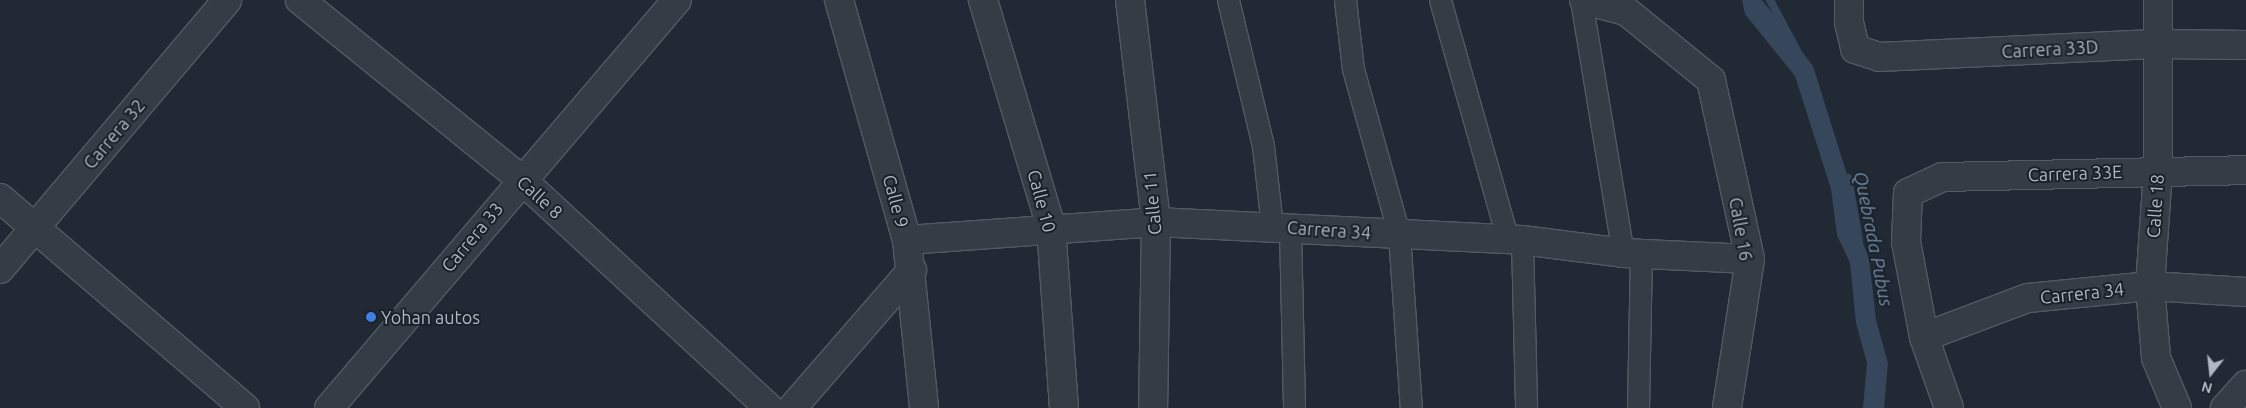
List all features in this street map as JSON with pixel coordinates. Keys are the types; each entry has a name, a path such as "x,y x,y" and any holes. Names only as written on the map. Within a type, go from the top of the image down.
{"street":[{"name":"Carrera 32","path":"0,269 227,0"},
{"name":"Calle 8","path":"300,0 521,179 769,408"},
{"name":"Carrera 33","path":"329,408 521,179 677,0"},
{"name":"Calle 9","path":"838,0 907,240 912,270 924,408"},
{"name":"Calle 10","path":"983,0 1051,226 1064,408"},
{"name":"Calle 11","path":"1130,0 1156,222 1154,408"},
{"path":"1228,0 1281,227 1294,408"},
{"path":"1345,0 1352,69 1399,234 1411,408"},
{"path":"1440,0 1515,240 1526,408"},
{"path":"1626,5 1583,0 1632,253 1638,408"},
{"name":"Carrera 33D","path":"1849,0 1848,22 1855,49 1879,57 2159,44 2246,45"},
{"name":"Calle 18","path":"2158,0 2158,171 2150,286 2156,358 2177,408"},
{"name":"Calle 16","path":"1626,5 1711,80 1750,259 1726,408"},
{"name":"Carrera 33E","path":"1924,337 1906,242 1908,194 1944,177 2246,170"},
{"path":"0,198 245,408"},
{"name":"Carrera 34","path":"907,240 1051,226 1156,222 1515,240 1632,253 1750,259"},
{"path":"792,408 912,270"},
{"name":"Carrera 34","path":"1924,337 2028,298 2150,286 2246,292"},
{"path":"1924,337 1949,408"},
{"path":"2224,408 2246,385"}],"water":[{"path":"1742,0 1762,0 1813,66 1850,184 1857,229 1869,258 1876,320 1888,363 1884,408 1863,408 1867,363 1856,323 1850,263 1837,235 1831,189 1795,76 1745,14"}],"waterway":[{"name":"Quebrada Pubus","path":"1770,0 1802,60"},
{"name":"Quebrada Pubus","path":"1848,178 1859,240"}],"place":[{"name":"Yohan autos","path":"371,317"}]}
